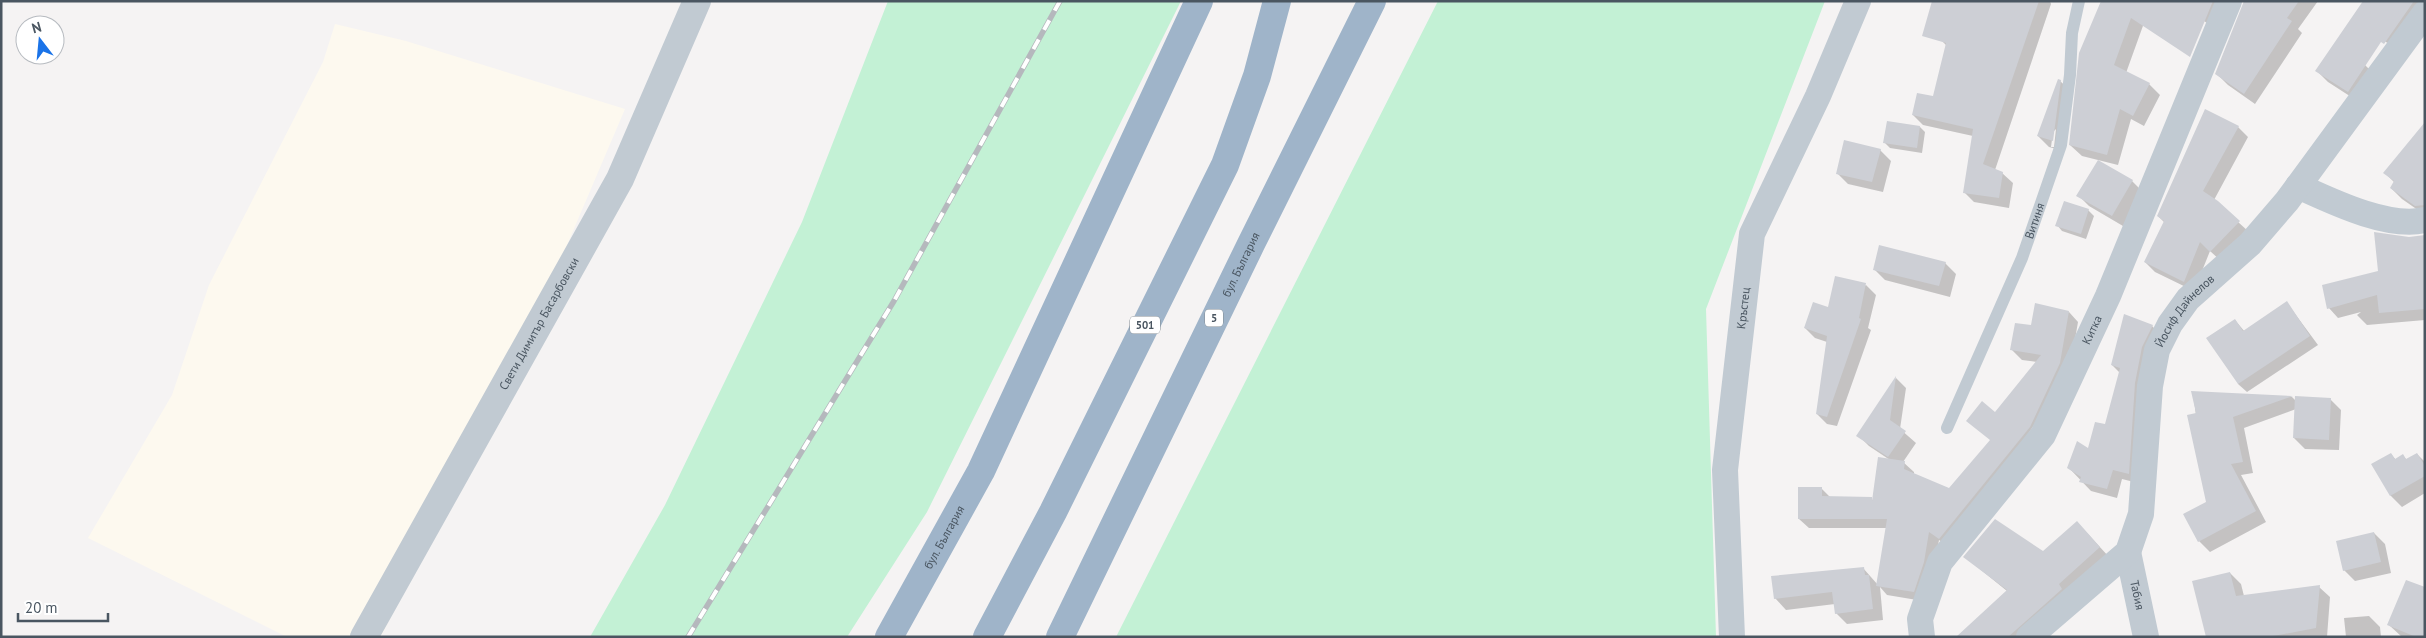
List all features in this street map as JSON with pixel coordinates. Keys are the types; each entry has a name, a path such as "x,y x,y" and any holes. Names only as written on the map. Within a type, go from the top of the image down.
{"highway":[{"name":"бул. България","path":"889,637 980,471 1200,1"},
{"name":"501","path":"986,637 1053,512 1226,165 1252,93 1276,1"},
{"name":"бул. България","path":"1060,637 1255,235 1372,1"}],"street":[{"name":"Свети Димитър Басарбовски","path":"364,637 620,179 697,1"},
{"name":"Кръстец","path":"1732,636 1725,470 1752,234 1818,96 1858,1"},
{"name":"Китка","path":"1922,637 1920,619 1940,562 2043,435 2108,296 2229,1"},
{"name":"Йосиф Дайнелов","path":"2128,552 2141,514 2150,386 2157,350 2170,324 2188,299 2250,244 2298,186 2425,13"},
{"path":"2298,186 2352,211 2414,223 2425,220"},
{"path":"2029,637 2128,552"},
{"name":"Табия","path":"2128,552 2146,637"}],"lane":[{"name":"Витиня","path":"1947,428 2022,258 2061,145 2070,75 2072,33 2079,1"},
{"path":"1732,636 1737,637"}],"shaded area":[{"path":"335,24 406,41 625,109 544,299 381,637 287,637 88,538 172,395 209,285 323,62"}],"green space":[{"path":"888,1 1181,1 927,512 847,637 590,637 665,505 802,222"},
{"path":"1438,1 1825,1 1706,309 1716,637 1116,637"}],"building":[{"path":"1932,1 2039,1 1983,164 2003,172 1999,198 1963,193 1973,129 1912,115 1917,93 1933,96 1946,43 1922,36"},
{"path":"2101,1 2213,1 2190,57 2131,18 2114,65 2150,83 2133,116 2120,109 2107,155 2069,145 2079,53"},
{"path":"2244,1 2299,1 2287,18 2292,21 2244,94 2215,74"},
{"path":"2363,1 2414,1 2384,44 2381,42 2348,92 2315,71"},
{"path":"2058,79 2061,80 2053,141 2037,136"},
{"path":"2205,109 2239,126 2203,191 2218,201 2240,221 2210,252 2200,242 2184,282 2144,262 2164,221 2157,216"},
{"path":"1887,121 1920,126 1917,148 1883,143"},
{"path":"2425,122 2425,205 2415,206 2390,188 2394,181 2383,173"},
{"path":"1844,140 1881,149 1872,182 1836,174"},
{"path":"2098,160 2133,180 2112,216 2076,196"},
{"path":"2064,201 2089,209 2081,234 2055,226"},
{"path":"2374,232 2409,237 2425,235 2425,309 2379,313 2377,295 2327,309 2322,285 2378,271"},
{"path":"1879,245 1946,262 1939,286 1873,270"},
{"path":"1835,276 1866,283 1859,318 1861,319 1827,417 1816,414 1827,336 1804,328 1813,302 1828,307"},
{"path":"2287,301 2310,336 2238,384 2206,338 2235,319 2243,331"},
{"path":"2035,303 2069,311 2060,363 2030,427 1939,539 1929,532 1924,562 1914,592 1876,586 1887,519 1798,519 1798,487 1822,487 1822,496 1872,497 1872,501 1878,457 1905,461 1904,469 1949,488 1990,440 1966,421 1982,401 1995,412 2041,355 2010,350 2015,323 2031,325"},
{"path":"2124,314 2153,325 2142,347 2135,383 2129,474 2113,470 2107,489 2079,482 2081,477 2067,468 2077,441 2088,448 2095,422 2105,424 2120,368 2111,365"},
{"path":"1896,376 1890,420 1906,431 1888,457 1856,436"},
{"path":"2191,391 2293,396 2233,417 2243,462 2231,464 2256,511 2198,542 2183,514 2206,502 2187,415 2196,413"},
{"path":"2295,396 2331,398 2329,440 2293,438"},
{"path":"2391,453 2395,459 2403,454 2406,459 2417,453 2425,466 2425,476 2390,496 2371,464"},
{"path":"1995,519 2043,551 2077,521 2100,547 2059,584 2062,589 2008,637 1956,637 2007,590 1963,557"},
{"path":"2374,532 2381,562 2343,571 2336,541"},
{"path":"1864,567 1865,575 1869,575 1873,609 1835,614 1832,592 1774,599 1771,576"},
{"path":"2230,572 2236,596 2320,585 2316,628 2268,637 2206,637 2192,581"},
{"path":"2406,580 2425,587 2425,637 2416,637 2387,625"}],"railway":[{"path":"688,637 894,301 1060,1"}]}
